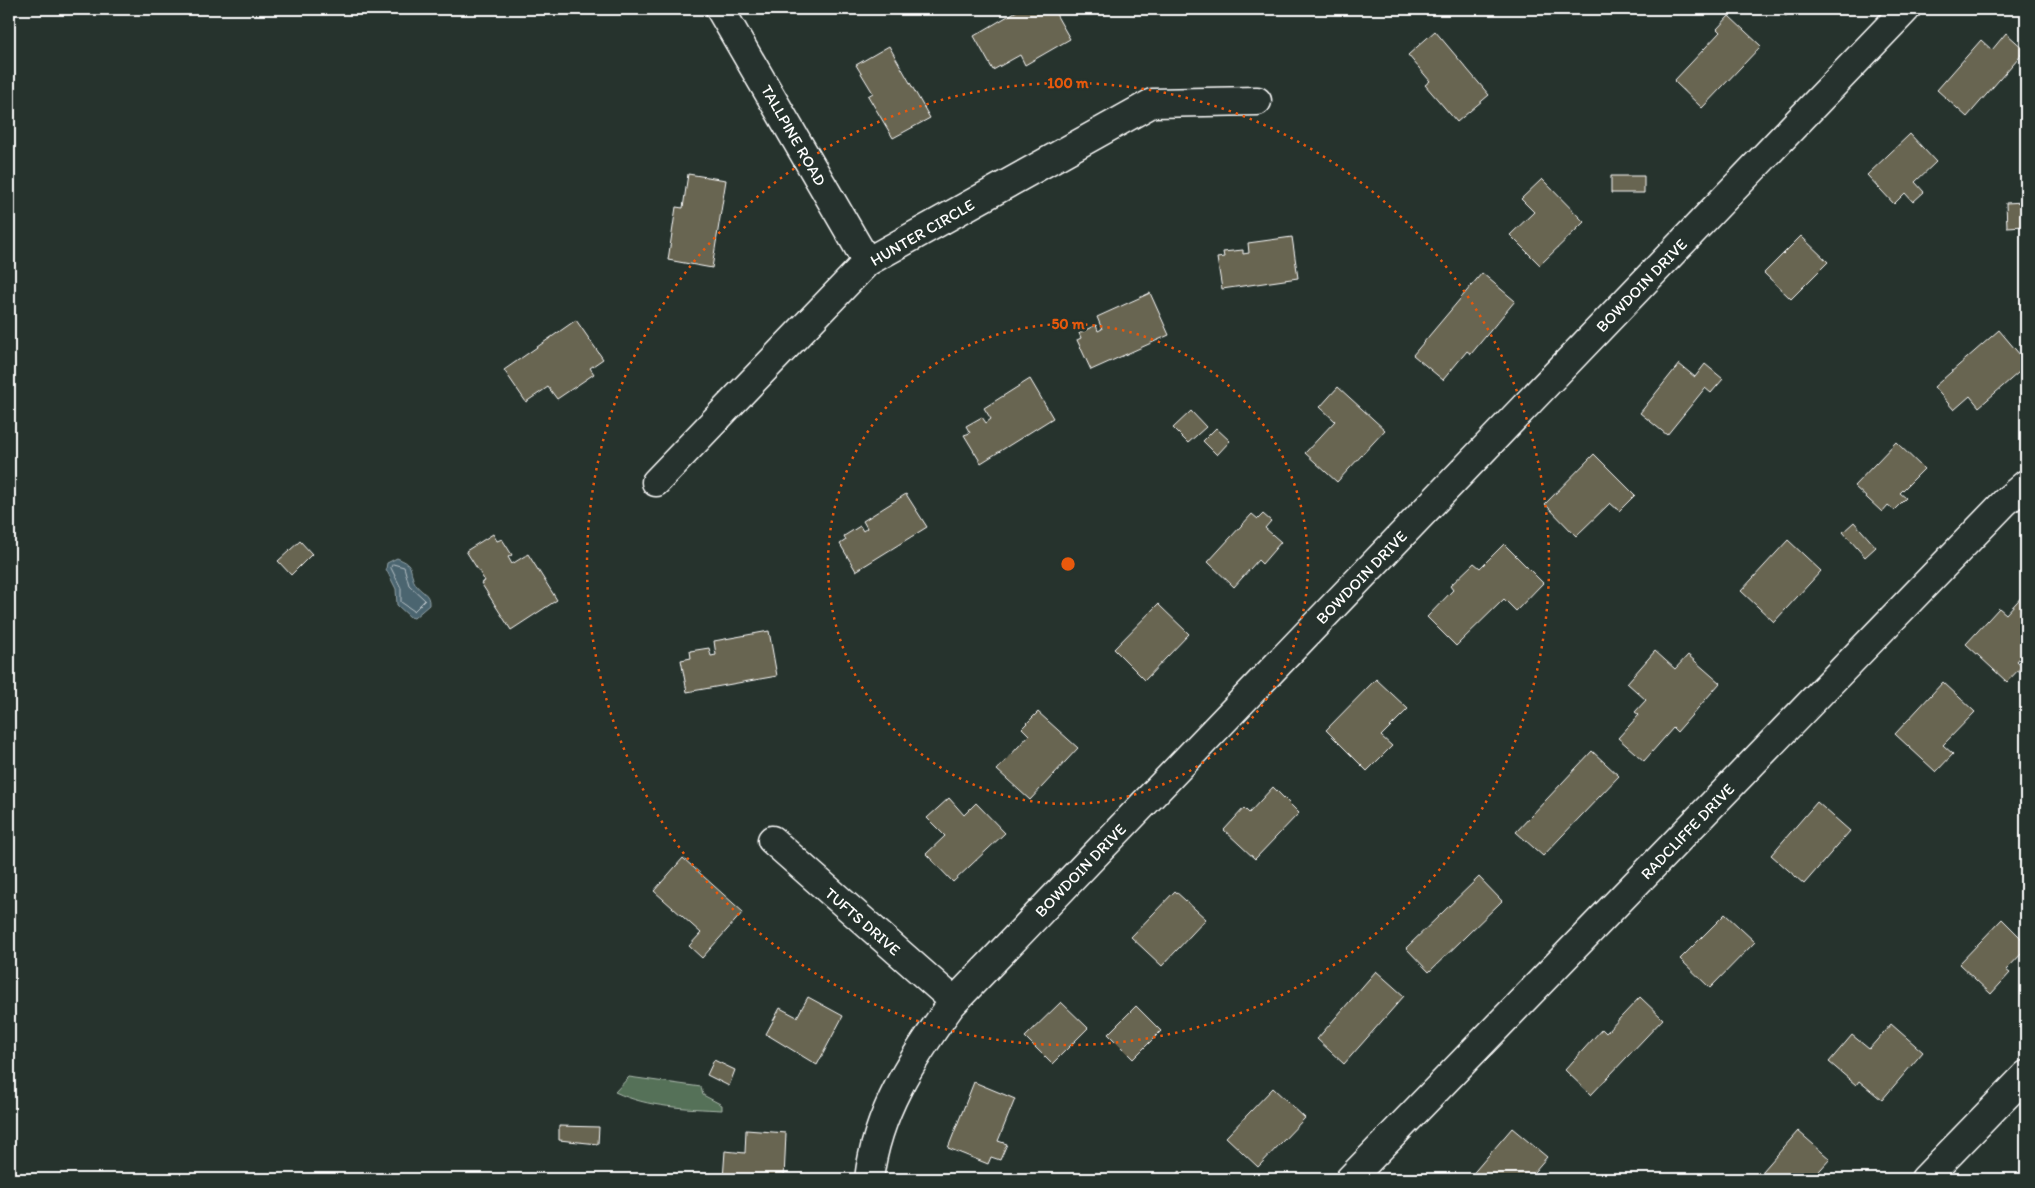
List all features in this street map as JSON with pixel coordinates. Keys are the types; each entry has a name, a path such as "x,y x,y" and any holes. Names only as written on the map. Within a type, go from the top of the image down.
{"street":[{"name":"TALLPINE ROAD","path":"720,9 868,262"},
{"name":"BOWDOIN DRIVE","path":"869,1179 877,1137 892,1097 927,1039 954,1001 1906,9"},
{"name":"HUNTER CIRCLE","path":"656,482 868,262 1152,103 1257,101"},
{"name":"RADCLIFFE DRIVE","path":"1350,1179 2005,502 2026,484"},
{"name":"TUFTS DRIVE","path":"772,840 954,1001"},
{"path":"1925,1179 2026,1075"}],"green space":[{"path":"629,1077 701,1087 703,1095 722,1105 722,1110 681,1108 654,1104 615,1092"}],"water":[{"path":"397,558 406,562 415,583 428,597 429,605 414,618 410,617 397,605 396,589 386,569 387,563"}],"building":[{"path":"1020,9 1053,9 1070,39 1025,65 1020,55 993,70 974,36"},
{"path":"1778,9 1792,9 1786,16"},
{"path":"1729,16 1761,46 1702,108 1674,81 1720,32 1717,29"},
{"path":"1435,31 1489,95 1457,122 1425,85 1430,81 1408,55"},
{"path":"2006,33 2025,50 1967,117 1937,90 1981,40 1992,50"},
{"path":"889,46 930,118 893,138 868,96 873,93 856,65"},
{"path":"1910,134 1936,162 1915,182 1924,192 1913,202 1905,193 1894,204 1867,175"},
{"path":"688,174 726,180 712,268 668,260 676,207 683,208"},
{"path":"1611,176 1644,176 1644,193 1611,193"},
{"path":"1542,179 1584,222 1540,265 1510,235 1534,212 1521,199"},
{"path":"2024,202 2025,226 2007,227 2006,203"},
{"path":"1801,236 1828,262 1791,299 1764,273"},
{"path":"1292,237 1298,278 1222,289 1217,258 1224,257 1223,252 1243,250 1243,254 1249,253 1248,243"},
{"path":"1482,273 1515,301 1471,354 1467,351 1443,380 1413,355"},
{"path":"1150,293 1169,335 1091,370 1077,340 1081,338 1079,333 1096,325 1098,331 1102,329 1097,317"},
{"path":"576,320 603,359 590,368 594,374 557,399 548,387 526,402 504,370"},
{"path":"1999,330 2026,362 2026,366 1979,407 1970,396 1954,410 1934,387"},
{"path":"1679,364 1695,377 1705,364 1723,379 1711,393 1705,388 1667,435 1640,413"},
{"path":"1030,379 1053,418 981,463 964,435 970,433 966,426 982,417 986,423 991,419 984,408"},
{"path":"1338,387 1385,430 1337,482 1305,453 1335,421 1320,407"},
{"path":"1191,411 1206,427 1188,443 1173,428"},
{"path":"1216,428 1230,441 1217,455 1203,441"},
{"path":"1896,442 1924,469 1900,493 1906,498 1894,510 1888,505 1882,512 1854,486"},
{"path":"1594,454 1635,495 1619,511 1610,503 1576,536 1545,504"},
{"path":"906,494 927,527 856,571 840,544 846,540 844,536 860,526 863,531 867,528 863,521"},
{"path":"1252,514 1258,519 1263,514 1271,521 1265,528 1281,542 1262,564 1258,560 1234,587 1208,562"},
{"path":"1854,522 1876,547 1865,557 1843,532"},
{"path":"493,534 497,541 502,539 512,555 508,557 512,564 528,554 557,600 511,630 481,583 485,581 466,551"},
{"path":"1788,540 1821,571 1774,622 1741,591"},
{"path":"300,541 312,554 291,575 278,561"},
{"path":"1504,544 1543,583 1516,611 1504,599 1456,646 1427,617 1453,590 1450,586 1474,563 1480,568"},
{"path":"2026,592 2026,651 2017,661 2022,666 2007,682 1966,644 1999,608 2006,614"},
{"path":"1158,604 1189,634 1145,680 1114,649"},
{"path":"769,631 777,676 687,692 681,660 691,658 690,651 709,648 711,656 716,655 714,641"},
{"path":"1655,651 1675,669 1688,655 1720,683 1677,732 1673,728 1644,761 1618,738 1639,715 1635,712 1646,700 1627,683"},
{"path":"1376,679 1408,709 1381,736 1392,746 1367,771 1326,730"},
{"path":"1943,682 1975,712 1943,745 1953,754 1936,772 1895,734"},
{"path":"1038,712 1078,748 1030,800 997,770 1029,735 1022,728"},
{"path":"1592,751 1619,776 1543,856 1516,832"},
{"path":"1273,787 1299,813 1255,859 1224,830 1244,808 1249,813"},
{"path":"949,798 964,815 976,803 1005,833 953,882 926,854 945,836 927,818"},
{"path":"1817,802 1850,831 1804,884 1771,855"},
{"path":"683,858 743,912 702,958 689,946 701,933 654,891"},
{"path":"1479,877 1502,901 1429,972 1406,948"},
{"path":"1175,891 1206,919 1162,966 1131,937"},
{"path":"1725,914 1755,942 1710,988 1680,959"},
{"path":"2002,919 2026,943 2026,949 2006,970 2010,973 1991,994 1959,964"},
{"path":"1376,971 1404,996 1344,1064 1317,1039"},
{"path":"808,997 843,1016 817,1065 766,1034 780,1008 797,1017"},
{"path":"1640,997 1663,1019 1591,1095 1565,1070 1602,1029 1606,1033"},
{"path":"1061,1002 1088,1028 1052,1064 1025,1037"},
{"path":"1136,1006 1161,1031 1133,1059 1108,1034"},
{"path":"1891,1024 1923,1052 1882,1100 1859,1081 1856,1085 1829,1062 1852,1035 1869,1049"},
{"path":"714,1060 735,1070 729,1086 707,1075"},
{"path":"974,1082 1015,1099 998,1141 1007,1144 1000,1160 991,1157 988,1164 948,1148"},
{"path":"1273,1088 1305,1118 1258,1167 1226,1137"},
{"path":"559,1126 599,1127 598,1144 559,1140"},
{"path":"1512,1128 1547,1157 1528,1179 1472,1179 1470,1177"},
{"path":"746,1130 786,1133 784,1179 723,1179 725,1151 745,1153"},
{"path":"1798,1131 1830,1159 1812,1179 1756,1179"},
{"path":"1180,1171 1187,1179 1170,1179"}]}
